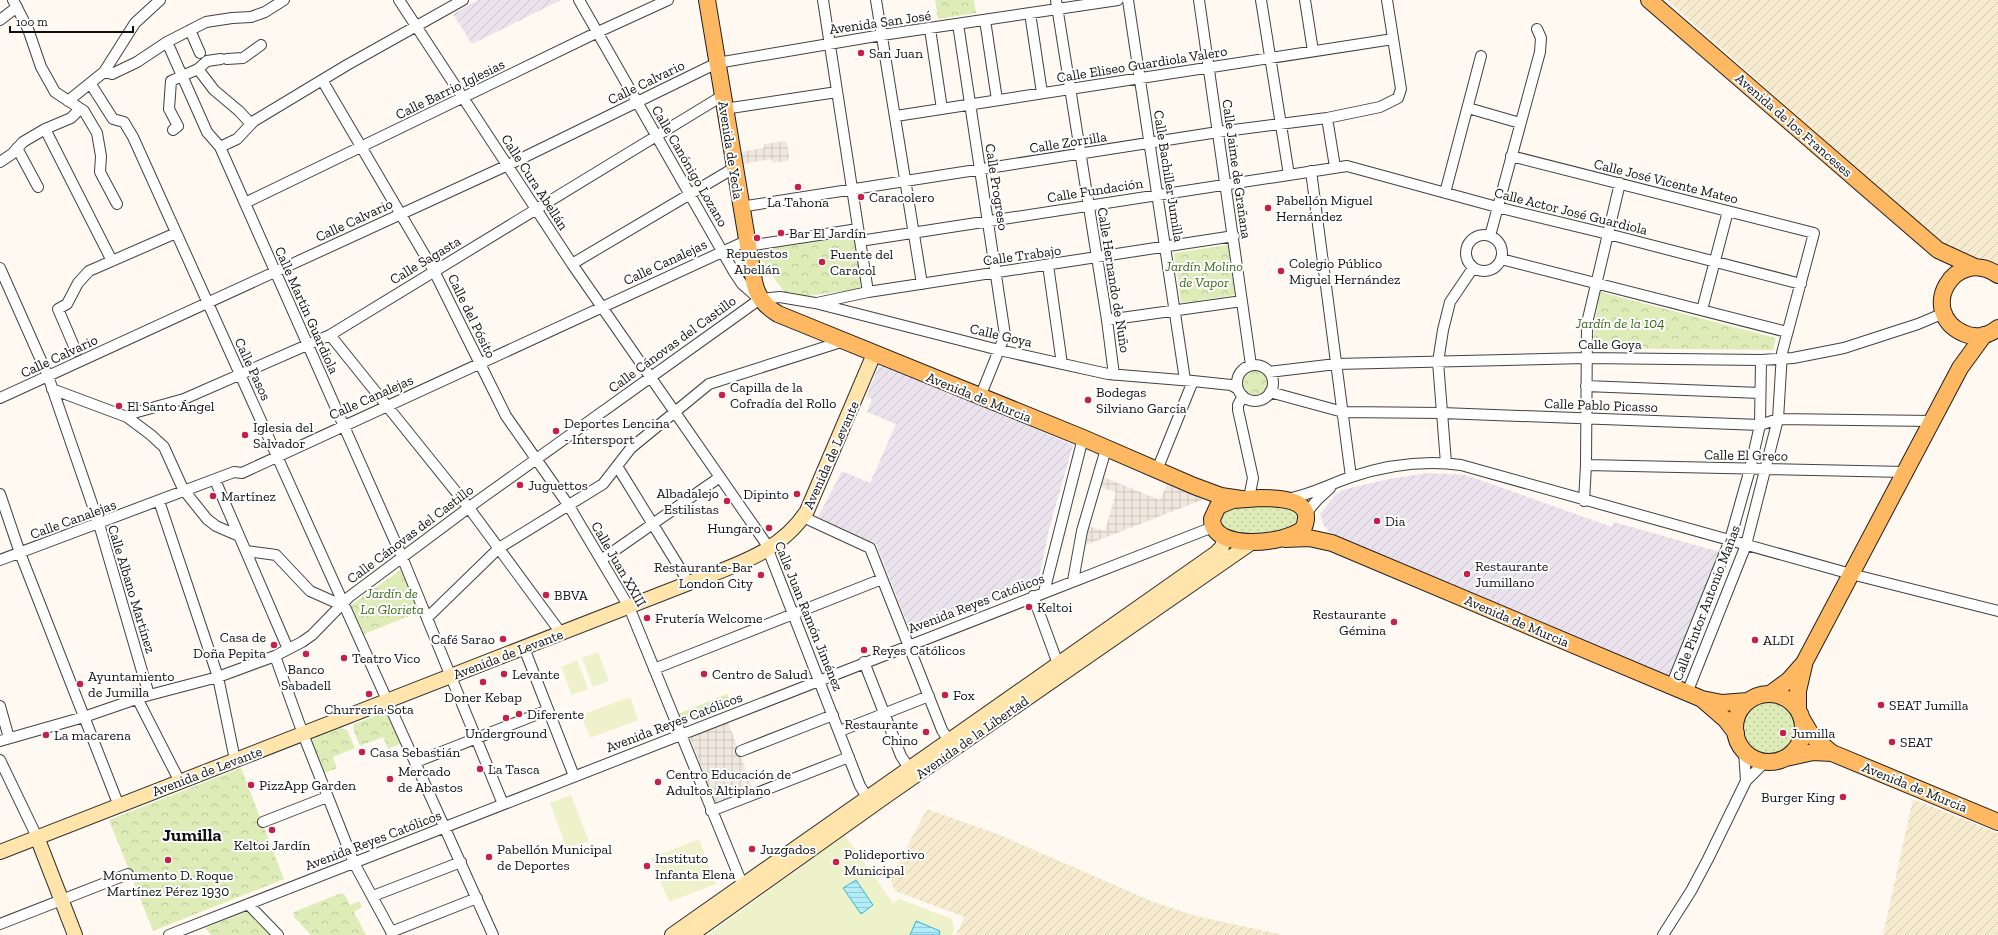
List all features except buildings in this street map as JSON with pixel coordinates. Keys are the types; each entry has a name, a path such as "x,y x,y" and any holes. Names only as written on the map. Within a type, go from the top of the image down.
{"main road":[{"name":"Avenida de Yecla","path":"707,0 723,103 736,162 740,207 755,285 760,299"},
{"name":"Avenida de los Franceses","path":"1649,0 1938,250 1975,267 1984,268 1998,275"},
{"path":"1938,250 1947,284"},
{"path":"1975,267 1959,272 1947,284 1943,293 1942,303 1944,313 1952,326 1958,331 1975,336 1991,332"},
{"name":"Avenida de Murcia","path":"760,299 778,314 980,398 1083,438 1198,488 1221,496 1245,498"},
{"path":"1958,331 1963,350 1960,368"},
{"path":"1800,714 1786,698 1770,694 1762,695 1748,701 1740,710 1736,721 1736,732 1744,752 1755,759 1765,762 1784,758 1794,752 1800,742 1803,731 1798,690 1804,664 1960,368 1991,332"},
{"name":"Avenida de Levante","path":"0,852 689,583 769,549 790,532 803,517 828,464 874,354"},
{"path":"691,935 745,891 870,801 909,768 1216,553 1222,547 1216,526 1204,497 1198,488"},
{"path":"1216,526 1221,504 1245,498 1287,499 1300,505 1316,532 1332,543"},
{"path":"1285,539 1303,529 1305,515"},
{"path":"1216,526 1254,541 1309,538 1332,543"},
{"name":"Avenida de la Libertad","path":"870,801 1254,541"},
{"name":"Avenida de Murcia","path":"1332,543 1702,699 1722,703 1748,701"},
{"path":"1770,694 1789,680 1804,664"},
{"name":"Avenida de Murcia","path":"1702,699 1726,720 1736,732"},
{"name":"Avenida de Murcia","path":"1800,714 1812,736 1832,753 1998,822"},
{"name":"Avenida de Murcia","path":"1784,758 1807,753 1832,753"},
{"path":"37,837 75,935"},
{"path":"672,935 745,891"}],"street":[{"path":"68,101 104,72 134,23 160,0"},
{"path":"104,72 112,74 137,62 168,42 206,22 251,17 265,12 284,0"},
{"name":"Calle Cura Abellán","path":"399,0 508,164 572,264 651,377"},
{"path":"220,147 237,138 251,124 322,80 463,0"},
{"name":"Calle Canónigo Lozano","path":"580,0 722,252 742,284 760,299"},
{"name":"Calle Barrio Iglesias","path":"245,204 598,32 668,0"},
{"path":"823,0 868,292"},
{"path":"876,0 922,284"},
{"name":"Avenida San José","path":"717,63 830,43 1030,13 1056,4 1118,0"},
{"name":"Calle Bachiller Jumilla","path":"1128,0 1175,311 1189,380"},
{"name":"Calle Jaime de Grañana","path":"1199,0 1234,236 1251,365"},
{"path":"1261,0 1289,175"},
{"path":"1305,0 1314,51"},
{"path":"1387,0 1393,39"},
{"path":"0,20 15,3 28,29 41,67 55,92 84,111 97,132 101,156 100,172 117,204"},
{"name":"Calle Hernando de Nuño","path":"1056,4 1107,320 1114,375"},
{"path":"1030,13 1042,93"},
{"path":"985,20 997,100"},
{"name":"Calle Progreso","path":"958,24 969,105 1005,334 980,398"},
{"path":"930,29 942,109"},
{"path":"1490,236 1540,52 1541,38 1537,29"},
{"path":"190,30 201,61 214,90 239,111 251,124"},
{"name":"Calle Eliseo Guardiola Valero","path":"896,116 1393,39"},
{"name":"Calle Zorrilla","path":"740,207 1218,132 1327,118 1380,107 1398,98 1401,89 1393,39"},
{"name":"Calle Martín Guardiola","path":"168,42 207,132 220,147 402,557 452,676 502,804"},
{"path":"173,130 178,126 169,109 171,81 183,77 201,61 243,58 261,45"},
{"path":"1445,193 1482,56"},
{"name":"Calle Calvario","path":"0,398 508,164 717,63"},
{"name":"Calle del Pósito","path":"322,80 434,271 506,416 537,459"},
{"name":"Calle Pasos","path":"90,83 113,119 124,122 133,137 446,827 493,935"},
{"path":"723,103 837,92"},
{"name":"Calle Sagasta","path":"127,417 130,414 184,399 330,335 656,135 723,103"},
{"path":"0,162 12,154 23,142 45,129 71,118 80,108"},
{"path":"1468,108 1520,123"},
{"path":"1327,118 1334,167"},
{"path":"45,129 112,261"},
{"path":"17,148 38,187"},
{"name":"Calle José Vicente Mateo","path":"1511,156 1814,233"},
{"path":"572,264 689,193 736,162"},
{"name":"Calle Actor José Guardiola","path":"1334,167 1347,166 1497,207 1801,284"},
{"name":"Calle Fundación","path":"860,241 1334,167"},
{"path":"1311,171 1351,477"},
{"path":"1584,501 1586,465 1587,323 1620,183"},
{"path":"1702,310 1728,211"},
{"name":"Calle Canalejas","path":"0,560 185,492 234,472 242,473 277,455 722,252 747,243 858,229"},
{"path":"76,351 58,309 67,304 85,273 176,233"},
{"name":"Calle Pintor Antonio Mañas","path":"1687,693 1746,545 1778,419 1781,359 1814,233"},
{"name":"Calle Trabajo","path":"814,303 868,292 1234,236"},
{"path":"1477,236 1490,236 1496,239 1500,245 1502,252 1501,259 1498,265 1486,271 1473,268 1466,258 1467,245 1477,236"},
{"path":"1501,259 1787,332"},
{"path":"1048,265 1062,364"},
{"name":"Calle Albano Martínez","path":"0,268 48,376 99,524 149,695"},
{"path":"1446,463 1438,362 1443,330 1450,302 1473,268"},
{"name":"Calle Goya","path":"760,299 780,297 814,303 999,350 1114,375 1189,380 1230,385 1241,393"},
{"name":"Calle Cánovas del Castillo","path":"4,739 84,717 137,698 218,676 275,656 288,649 312,635 349,597 402,557 760,299"},
{"path":"1107,320 1242,301"},
{"name":"Calle Goya","path":"1269,372 1336,364 1586,358 1781,359 1807,356 1844,348 1918,324 1944,313"},
{"path":"330,335 469,508 561,633"},
{"path":"428,618 499,548 603,484 631,448 709,384 844,341"},
{"name":"Calle Pintor Antonio Mañas","path":"1671,686 1730,540 1750,469 1760,425 1761,360"},
{"path":"1241,393 1254,401 1259,400 1270,392 1273,384 1269,372 1262,366 1251,365 1239,374 1241,393 1238,410 1253,478 1245,498"},
{"name":"Calle Juan Ramón Jiménez","path":"651,377 769,549 860,786 870,801"},
{"path":"1157,470 1189,380"},
{"path":"1586,386 1760,393"},
{"path":"52,389 127,417 164,447 185,492 211,523 240,536"},
{"name":"Calle Pablo Picasso","path":"1270,392 1343,412 1442,413 1760,425 1778,419 1932,421"},
{"path":"1044,592 1083,438"},
{"path":"1073,581 1082,531 1106,449"},
{"name":"Calle Juan XXIII","path":"537,459 569,506 630,606 654,669 682,734 711,811"},
{"path":"1287,499 1300,497 1351,477 1403,464 1425,462 1461,465 1584,501 1851,574 1998,611"},
{"name":"Calle El Greco","path":"1586,465 1905,472"},
{"path":"617,466 689,583"},
{"path":"602,560 720,477"},
{"path":"215,480 288,649"},
{"path":"1305,515 1318,498 1336,483"},
{"path":"1,501 119,806"},
{"path":"159,501 218,676 235,760"},
{"path":"803,517 870,548 942,730 949,740"},
{"name":"Avenida Reyes Católicos","path":"169,935 819,679 1216,526"},
{"path":"246,551 276,555 310,591 337,602 344,603"},
{"path":"654,669 882,578"},
{"path":"1033,596 1058,664"},
{"path":"524,648 574,776"},
{"path":"275,656 327,797 354,863 392,933 477,898"},
{"path":"864,662 901,756 909,768"},
{"path":"840,731 929,696"},
{"path":"137,698 180,782"},
{"path":"0,706 4,739"},
{"path":"416,762 548,710"},
{"path":"741,751 833,715"},
{"path":"1744,752 1746,781"},
{"path":"745,891 711,811 849,757"},
{"path":"0,760 37,837"},
{"path":"1663,935 1708,859 1746,781 1765,762"},
{"path":"263,822 327,797"},
{"path":"373,896 461,862"},
{"path":"0,924 128,874"},
{"path":"248,904 278,935"}],"shaded area":[{"path":"478,0 561,0 472,44 453,14"},
{"path":"1667,0 1998,0 1998,264 1978,260 1949,250"},
{"path":"784,141 787,143 789,158 787,161 773,163 772,159 742,164 740,152 764,148 764,144"},
{"path":"880,363 1073,445 1049,529 1038,584 911,633 876,544 818,517 842,471 870,483 896,424 867,412 872,399 866,397"},
{"path":"1427,473 1466,475 1612,527 1614,522 1720,552 1668,677 1329,532 1324,526 1320,514 1335,495 1342,490 1384,480"},
{"path":"1098,475 1160,500 1168,482 1198,495 1202,500 1078,548 1084,525 1105,531 1116,492 1095,486"},
{"path":"728,722 753,789 715,804 690,737"},
{"path":"1913,799 1998,833 1998,935 1883,935"},
{"path":"927,809 1000,835 1151,901 1196,916 1284,935 956,935 965,917 895,891 890,879"}],"green space":[{"path":"935,0 974,0 976,13 938,19"},
{"path":"854,234 862,284 858,289 800,297 785,293 761,260 771,246"},
{"name":"Jardín Molino de Vapor","path":"1228,245 1235,295 1181,303 1174,253"},
{"name":"Jardín de la 104","path":"1600,292 1776,338 1773,350 1593,348 1594,326"},
{"path":"1255,371 1263,375 1267,383 1263,391 1255,395 1247,391 1243,383 1247,375"},
{"path":"1282,504 1300,514 1296,529 1251,536 1220,529 1221,511 1226,507"},
{"name":"Jardín de La Glorieta","path":"402,569 419,612 364,634 351,605"},
{"path":"598,652 609,681 593,687 582,658"},
{"path":"577,660 588,689 572,695 561,667"},
{"path":"727,694 731,703 682,722 678,714"},
{"path":"630,697 638,720 590,738 581,715"},
{"path":"1770,700 1781,702 1790,708 1796,717 1798,728 1796,739 1790,748 1781,754 1770,756 1759,754 1750,748 1744,739 1742,728 1744,717 1750,708 1759,702"},
{"path":"386,712 389,715 402,743 388,749 383,737 360,746 353,729 354,724"},
{"path":"341,728 347,730 355,748 333,757 337,768 322,774 311,742 314,738"},
{"path":"241,768 284,879 153,931 109,820"},
{"path":"571,795 589,841 567,849 550,803"},
{"name":"Polideportivo Municipal","path":"845,835 893,903 900,899 952,919 954,930 952,935 708,935"},
{"path":"699,839 716,884 669,902 651,858"},
{"path":"341,893 345,895 350,905 359,901 362,907 354,912 366,935 311,935 293,916 294,912"},
{"path":"248,911 271,935 211,935 205,928"}],"water":[{"path":"856,880 873,905 861,914 843,888"},
{"path":"916,921 940,931 939,935 910,935"}],"place":[{"name":"San Juan","path":"861,53"},
{"name":"La Tahona","path":"798,187"},
{"name":"Caracolero","path":"861,197"},
{"name":"Pabellón Miguel Hernández","path":"1268,208"},
{"name":"Bar El Jardín","path":"781,233"},
{"name":"Repuestos Abellán","path":"757,238"},
{"name":"Fuente del Caracol","path":"822,262"},
{"name":"Colegio Público Miguel Hernández","path":"1281,271"},
{"name":"Capilla de la Cofradía del Rollo","path":"722,395"},
{"name":"Bodegas Silviano García","path":"1088,400"},
{"name":"El Santo Ángel","path":"119,406"},
{"name":"Deportes Lencina - Intersport","path":"556,431"},
{"name":"Iglesia del Salvador","path":"245,435"},
{"name":"Juguettos","path":"520,485"},
{"name":"Dipinto","path":"797,494"},
{"name":"Martínez","path":"213,496"},
{"name":"Albadalejo Estilistas","path":"727,501"},
{"name":"Dia","path":"1377,521"},
{"name":"Hungaro","path":"769,528"},
{"name":"Restaurante Jumillano","path":"1467,574"},
{"name":"Restaurante-Bar London City","path":"761,575"},
{"name":"BBVA","path":"546,595"},
{"name":"Keltoi","path":"1029,607"},
{"name":"Frutería Welcome","path":"647,618"},
{"name":"Restaurante Gémina","path":"1394,622"},
{"name":"Café Sarao","path":"503,639"},
{"name":"ALDI","path":"1755,640"},
{"name":"Casa de Doña Pepita","path":"274,645"},
{"name":"Reyes Católicos","path":"864,650"},
{"name":"Banco Sabadell","path":"306,654"},
{"name":"Teatro Vico","path":"344,658"},
{"name":"Levante","path":"504,674"},
{"name":"Centro de Salud","path":"704,674"},
{"name":"Doner Kebap","path":"483,682"},
{"name":"Ayuntamiento de Jumilla","path":"80,684"},
{"name":"Churrería Sota","path":"369,694"},
{"name":"Fox","path":"945,695"},
{"name":"SEAT Jumilla","path":"1881,705"},
{"name":"Diferente","path":"519,714"},
{"name":"Underground","path":"506,718"},
{"name":"Restaurante Chino","path":"926,732"},
{"name":"Jumilla","path":"1783,733"},
{"name":"La macarena","path":"46,735"},
{"name":"SEAT","path":"1892,742"},
{"name":"Casa Sebastián","path":"362,752"},
{"name":"La Tasca","path":"480,769"},
{"name":"Mercado de Abastos","path":"390,779"},
{"name":"Centro Educación de Adultos Altiplano","path":"658,782"},
{"name":"PizzApp Garden","path":"251,785"},
{"name":"Burger King","path":"1843,797"},
{"name":"Keltoi Jardín","path":"272,830"},
{"name":"Juzgados","path":"752,849"},
{"name":"Pabellón Municipal de Deportes","path":"489,857"},
{"name":"Monumento D. Roque Martínez Pérez 1930","path":"168,860"},
{"name":"Polideportivo Municipal","path":"836,862"},
{"name":"Instituto Infanta Elena","path":"647,866"}],"district":[{"name":"Jumilla","path":"192,835"}]}
